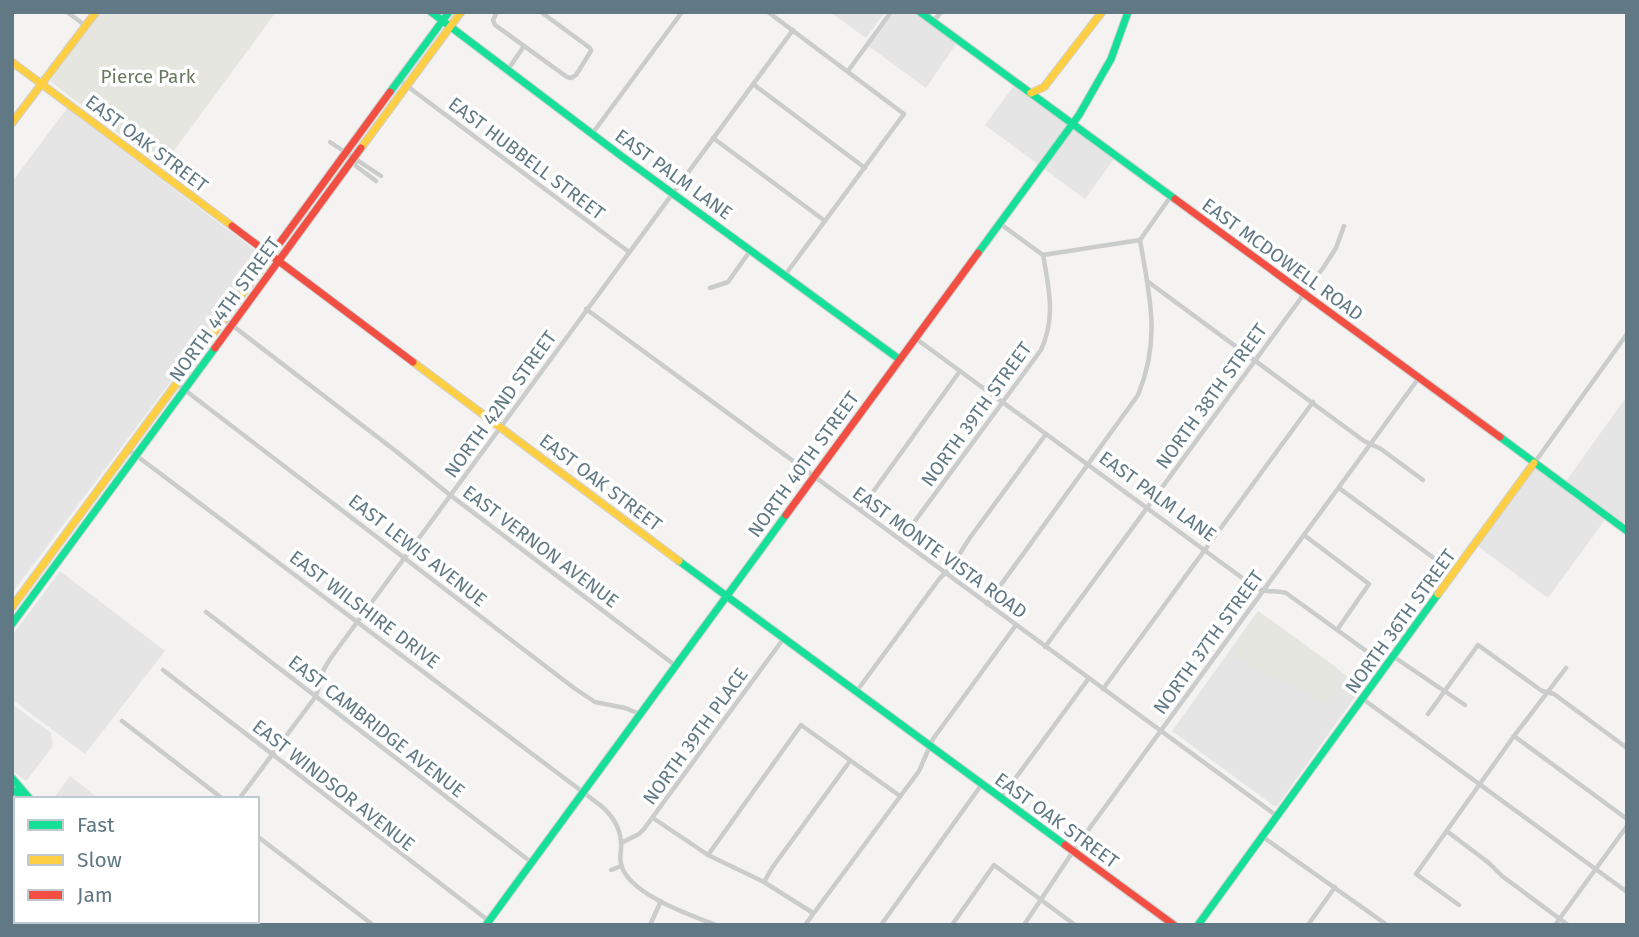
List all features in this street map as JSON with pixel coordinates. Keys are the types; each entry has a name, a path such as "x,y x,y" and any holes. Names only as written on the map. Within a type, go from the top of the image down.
{"main road":[{"path":"12,124 96,12"},
{"name":"EAST PALM LANE","path":"431,12 507,71 899,359"},
{"name":"NORTH 44TH STREET","path":"12,624 232,326 399,80 449,12"},
{"name":"NORTH 44TH STREET","path":"12,607 271,254 407,87 461,12"},
{"name":"EAST MCDOWELL ROAD","path":"920,12 1627,531"},
{"path":"1031,93 1044,87 1101,12"},
{"name":"NORTH 40TH STREET","path":"488,923 1072,124 1101,79 1128,12"},
{"name":"EAST OAK STREET","path":"12,62 856,692 1174,925"},
{"name":"NORTH 36TH STREET","path":"1198,925 1534,463"},
{"path":"12,778 28,797"}],"street":[{"path":"67,12 86,26"},
{"path":"497,12 493,20 495,25 571,78 591,55 590,48 541,12"},
{"path":"593,134 682,12"},
{"path":"768,12 904,114 785,275"},
{"path":"848,71 891,12"},
{"path":"933,22 941,12"},
{"name":"NORTH 42ND STREET","path":"241,797 316,696 324,669 358,621 793,30"},
{"path":"507,71 524,46"},
{"name":"EAST HUBBELL STREET","path":"399,80 629,252"},
{"path":"753,84 865,168"},
{"path":"713,138 825,221"},
{"path":"330,142 381,176"},
{"path":"349,156 356,166 376,181"},
{"path":"999,223 1042,255 1139,240 1171,196"},
{"name":"NORTH 38TH STREET","path":"1045,647 1330,259 1344,226"},
{"path":"987,604 1135,402 1146,376 1153,339 1147,281 1139,240"},
{"path":"710,288 728,282 751,250"},
{"name":"NORTH 39TH STREET","path":"901,540 1033,362 1047,337 1051,295 1042,255"},
{"path":"1147,281 1423,480"},
{"name":"EAST MONTE VISTA ROAD","path":"586,309 1278,816"},
{"name":"EAST VERNON AVENUE","path":"224,319 676,666"},
{"name":"NORTH 36TH STREET","path":"1534,463 1627,334"},
{"name":"EAST PALM LANE","path":"915,337 1263,592 1272,590 1286,593 1387,666"},
{"path":"860,510 960,371"},
{"name":"NORTH 37TH STREET","path":"1024,925 1073,851 1418,379"},
{"name":"EAST LEWIS AVENUE","path":"177,384 595,702 625,708 640,715"},
{"path":"1103,689 1312,402"},
{"path":"856,692 1046,434"},
{"name":"EAST WILSHIRE DRIVE","path":"129,450 608,811 617,826 621,843"},
{"path":"101,488 109,494"},
{"path":"1339,488 1454,573"},
{"path":"1304,535 1369,584 1337,630"},
{"name":"EAST CAMBRIDGE AVENUE","path":"206,612 531,862"},
{"path":"805,925 922,766 930,746 1016,625"},
{"name":"NORTH 39TH PLACE","path":"621,843 639,834 653,818 784,638"},
{"path":"1428,714 1478,645 1542,691 1554,694 1627,748"},
{"path":"1394,657 1465,705"},
{"path":"1459,905 1416,874 1566,668"},
{"name":"EAST WINDSOR AVENUE","path":"163,670 488,923"},
{"path":"1001,799 1089,678"},
{"path":"1363,699 1627,892"},
{"path":"122,720 126,726 220,797"},
{"path":"708,855 801,725 900,796"},
{"path":"1514,736 1627,819"},
{"path":"764,882 772,867 850,761"},
{"path":"881,925 982,785"},
{"path":"653,818 708,855 764,882 813,913"},
{"path":"1555,925 1627,826"},
{"path":"1448,832 1568,925"},
{"path":"1262,837 1387,925"},
{"path":"259,838 373,925"},
{"path":"621,843 621,866 636,886 661,901 716,925"},
{"path":"952,925 994,865 1075,925"},
{"path":"611,870 621,866"},
{"path":"1308,925 1335,887"},
{"path":"650,925 661,901"}],"shaded area":[{"path":"830,12 885,12 866,38"},
{"path":"891,12 920,12 958,41 926,88 867,45"},
{"path":"1016,83 1116,156 1085,199 985,125"},
{"path":"67,108 264,257 12,593 12,182"},
{"path":"1627,396 1627,531 1607,517 1548,598 1475,544 1534,463 1564,484"},
{"path":"60,571 165,651 85,754 14,701 12,703 12,636"},
{"path":"1258,611 1362,687 1277,806 1172,731"},
{"path":"12,704 51,733 53,746 26,781 12,770"},
{"path":"70,776 96,797 54,797"}],"green space":[{"name":"Pierce Park","path":"100,12 276,12 162,167 50,81"},
{"path":"1258,611 1336,667 1342,684 1326,705 1319,703 1293,683 1270,676 1236,657 1235,648 1239,643 1237,641"}],"traffic: fast":[{"path":"431,12 624,158 899,359"},
{"path":"390,92 449,12"},
{"path":"920,12 1175,199"},
{"path":"978,253 1079,115 1111,59 1128,12"},
{"path":"12,624 215,348"},
{"path":"1500,437 1627,531"},
{"path":"486,925 786,515"},
{"path":"679,561 1065,845"},
{"path":"1198,925 1438,594"},
{"path":"12,778 28,797"},
{"path":"12,790 26,797"}],"traffic: slow":[{"path":"12,123 96,12"},
{"path":"361,148 461,12"},
{"path":"1031,93 1044,87 1102,12"},
{"path":"12,62 232,226"},
{"path":"12,607 257,274"},
{"path":"413,362 679,561"},
{"path":"1438,594 1534,463"}],"traffic: jam":[{"path":"257,274 390,92"},
{"path":"215,348 361,148"},
{"path":"1175,199 1500,437"},
{"path":"232,226 413,362"},
{"path":"786,515 978,253"},
{"path":"1065,845 1174,925"}]}
